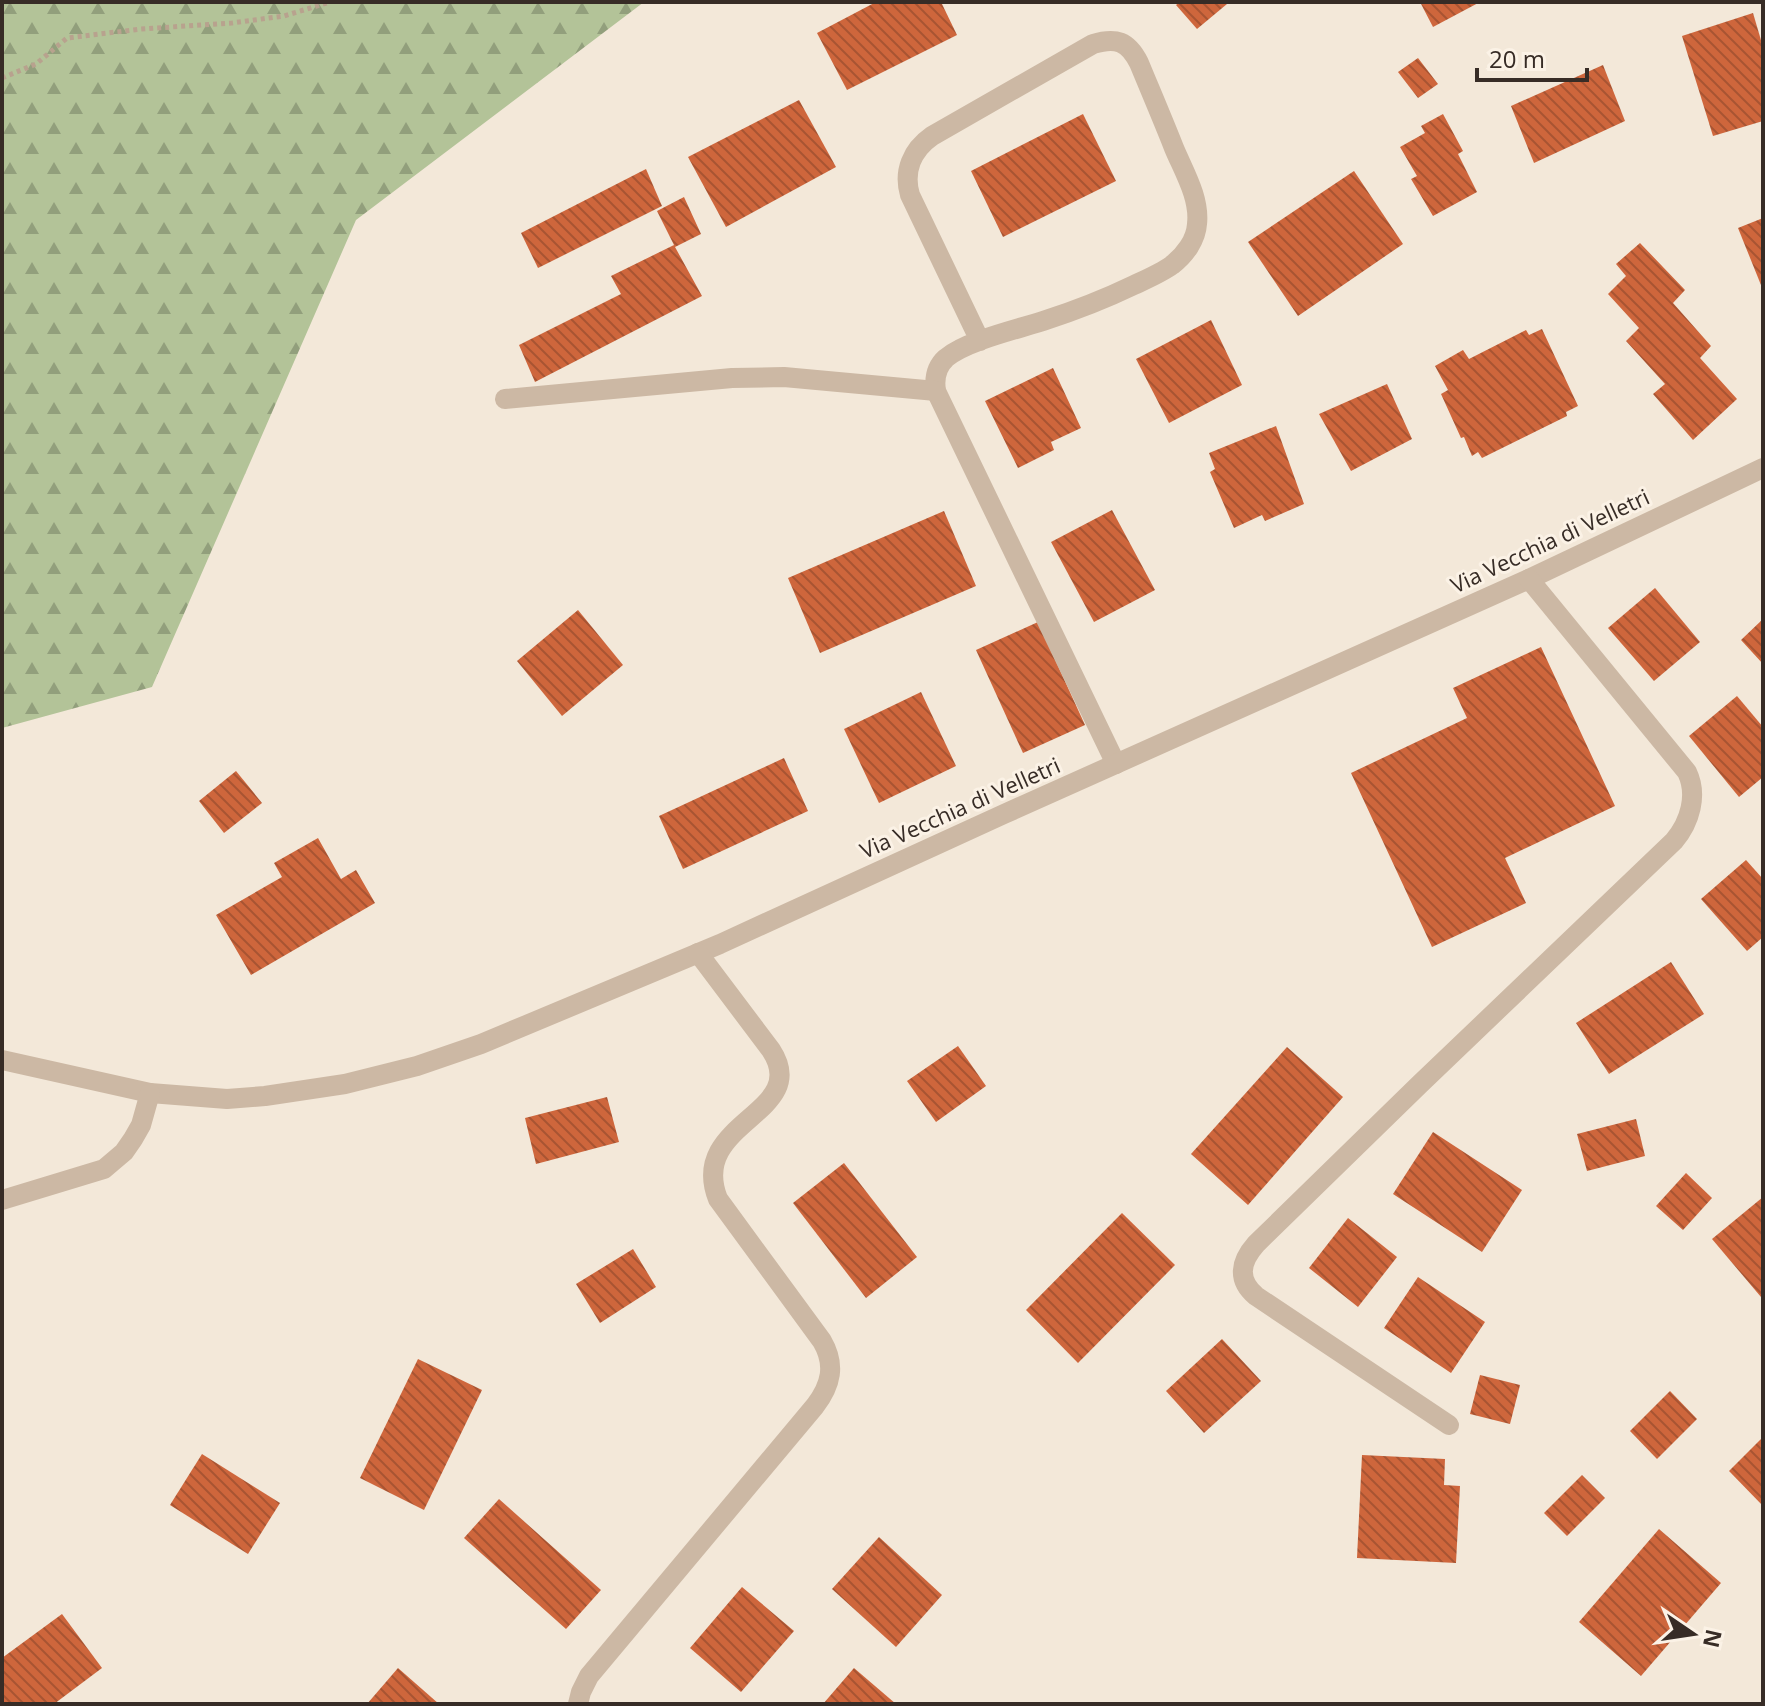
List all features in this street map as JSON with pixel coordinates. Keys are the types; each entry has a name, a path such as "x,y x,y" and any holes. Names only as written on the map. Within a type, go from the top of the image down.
{"street":[{"path":"980,341 910,195 907,184 910,161 925,141 945,129 1093,44 1117,40 1127,46 1139,63 1195,197 1195,235 1182,256 1160,272 1106,298 956,351 940,365 935,382 936,391 1116,764"},
{"path":"505,399 732,378 797,378 936,391"},
{"name":"Via Vecchia di Velletri","path":"2,1060 150,1093 205,1099 246,1098 391,1074 481,1044 698,953 1529,579 1763,468"},
{"path":"1449,1425 1256,1296 1244,1283 1242,1273 1249,1252 1256,1244 1674,841 1685,826 1692,791 1687,772 1529,579"},
{"path":"578,1704 589,1676 815,1406 828,1384 831,1370 822,1341 718,1199 714,1189 712,1165 717,1154 724,1142 772,1097 779,1067 771,1050 698,953"},
{"path":"2,1200 104,1169 124,1152 141,1125 150,1093"}],"path":[{"path":"2,78 36,64 67,38 271,18 330,2"}],"green space":[{"path":"2,2 644,2 356,220 152,687 2,728"}],"building":[{"path":"876,2 941,2 957,35 847,90 817,33"},
{"path":"1180,2 1227,4 1197,29 1176,5"},
{"path":"1420,2 1480,2 1433,27"},
{"path":"1753,13 1763,47 1763,121 1713,136 1682,36"},
{"path":"1418,58 1438,84 1418,98 1398,72"},
{"path":"1603,65 1625,121 1534,163 1511,106"},
{"path":"799,100 836,167 726,227 688,157"},
{"path":"1083,114 1116,181 1003,237 971,171"},
{"path":"1443,114 1463,151 1458,154 1477,192 1433,216 1411,179 1417,176 1400,147 1425,133 1421,126"},
{"path":"646,169 662,206 538,268 521,233"},
{"path":"1354,171 1403,244 1298,316 1248,242"},
{"path":"684,197 701,234 675,247 702,296 535,382 519,345 621,294 611,276 674,245 657,211"},
{"path":"1763,218 1763,290 1738,228"},
{"path":"1640,243 1685,290 1673,303 1711,346 1700,358 1737,399 1693,440 1653,394 1665,384 1626,341 1639,328 1608,294 1626,276 1616,264"},
{"path":"1211,320 1242,385 1169,423 1136,359"},
{"path":"1542,329 1578,406 1566,412 1567,416 1482,458 1478,452 1472,456 1441,394 1448,390 1435,366 1463,350 1469,359 1526,330 1529,335"},
{"path":"1053,368 1081,428 1051,442 1054,450 1018,468 985,401"},
{"path":"1387,384 1412,439 1351,471 1319,414"},
{"path":"1276,426 1304,504 1265,521 1262,515 1234,528 1210,472 1215,469 1209,453"},
{"path":"1112,510 1155,590 1094,622 1051,542"},
{"path":"944,511 976,586 820,653 788,578"},
{"path":"1655,588 1700,642 1654,681 1608,628"},
{"path":"578,610 623,665 562,716 517,661"},
{"path":"1763,619 1763,664 1741,640"},
{"path":"1038,622 1085,725 1023,753 976,650"},
{"path":"1541,647 1615,806 1505,858 1526,903 1432,947 1351,773 1467,718 1453,688"},
{"path":"921,692 956,766 879,803 844,729"},
{"path":"1737,696 1763,727 1763,777 1739,797 1689,736"},
{"path":"784,758 808,811 683,869 659,816"},
{"path":"236,771 262,803 224,833 199,801"},
{"path":"318,838 341,879 356,870 375,903 251,975 216,915 282,877 274,863"},
{"path":"1746,860 1763,879 1763,937 1747,951 1701,899"},
{"path":"1671,962 1704,1014 1609,1074 1576,1023"},
{"path":"958,1046 986,1086 936,1122 907,1081"},
{"path":"1287,1047 1343,1097 1248,1205 1191,1154"},
{"path":"607,1097 619,1142 536,1164 525,1118"},
{"path":"1636,1119 1645,1156 1587,1171 1577,1134"},
{"path":"1433,1132 1522,1190 1482,1252 1393,1194"},
{"path":"844,1163 917,1257 866,1298 793,1203"},
{"path":"1686,1173 1712,1198 1683,1230 1656,1206"},
{"path":"1763,1197 1763,1295 1761,1297 1712,1239"},
{"path":"1122,1213 1175,1265 1078,1363 1026,1310"},
{"path":"1348,1218 1397,1257 1358,1307 1309,1268"},
{"path":"633,1249 656,1287 600,1323 576,1284"},
{"path":"1418,1277 1485,1322 1451,1373 1384,1328"},
{"path":"1222,1339 1261,1381 1204,1433 1166,1391"},
{"path":"418,1359 482,1390 424,1510 360,1478"},
{"path":"1480,1375 1520,1385 1510,1424 1470,1414"},
{"path":"1670,1391 1697,1419 1657,1459 1630,1431"},
{"path":"1763,1437 1763,1506 1729,1471"},
{"path":"202,1454 280,1503 248,1554 170,1505"},
{"path":"1362,1455 1445,1459 1444,1485 1460,1486 1456,1563 1357,1558"},
{"path":"1582,1475 1605,1498 1567,1536 1544,1513"},
{"path":"499,1499 601,1590 566,1629 464,1538"},
{"path":"1659,1529 1721,1583 1641,1676 1579,1622"},
{"path":"879,1537 942,1595 896,1647 832,1589"},
{"path":"742,1587 794,1631 741,1692 690,1648"},
{"path":"62,1614 102,1668 54,1704 2,1704 2,1658"},
{"path":"398,1668 439,1704 367,1704"},
{"path":"854,1668 896,1704 823,1704"}]}
